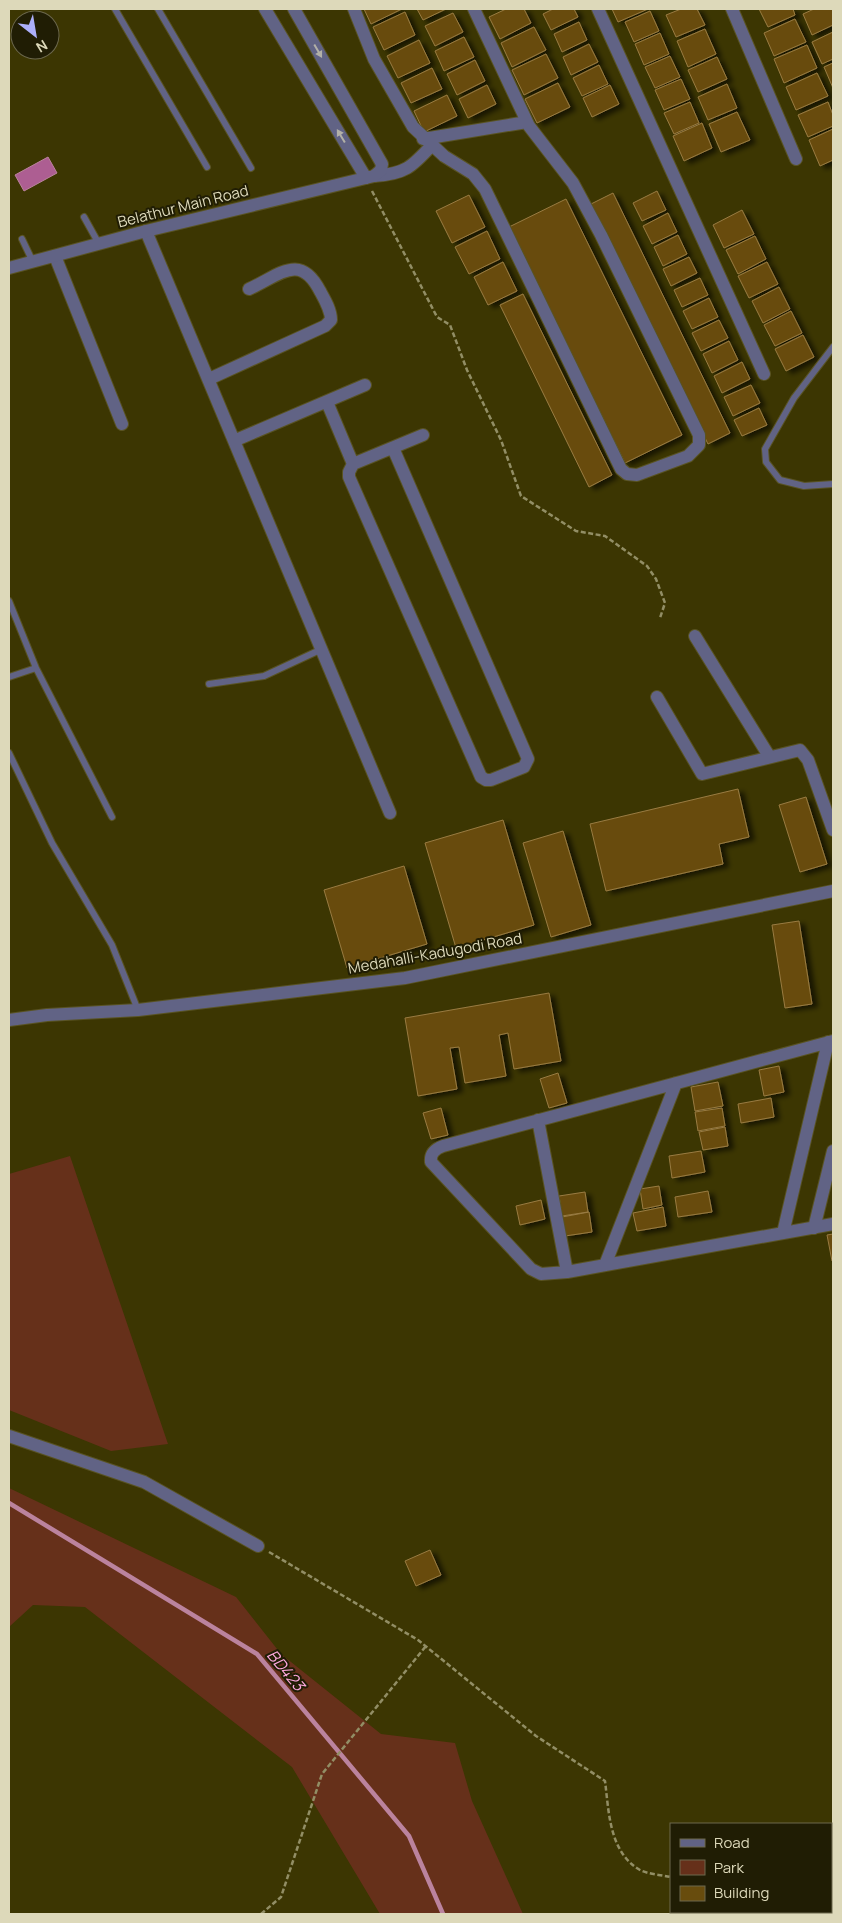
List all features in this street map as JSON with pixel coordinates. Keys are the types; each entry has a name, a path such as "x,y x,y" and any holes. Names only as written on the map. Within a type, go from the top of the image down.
{"street":[{"path":"265,9 370,177 381,170 382,164 294,9"},
{"path":"354,9 374,59 404,114 428,142 473,174 485,189 621,469 626,474 637,476 688,456 699,445 699,434 601,235 573,183 527,122 474,9"},
{"path":"598,9 764,374"},
{"path":"732,9 796,159"},
{"path":"428,142 527,122"},
{"name":"Belathur Main Road","path":"9,268 146,231 370,177 395,174 412,167 428,142"},
{"path":"146,231 236,440 390,813"},
{"path":"55,256 122,424"},
{"path":"209,379 325,326 331,320 331,314 325,299 312,276 301,268 292,269 249,289"},
{"path":"236,440 365,385"},
{"path":"326,402 353,464"},
{"path":"393,448 528,759 524,767 491,780 481,777 349,477 353,464 423,435"},
{"path":"695,636 769,756"},
{"path":"657,697 702,774 769,756 800,750 805,754 833,830"},
{"name":"Medahalli-Kadugodi Road","path":"9,1020 47,1015 138,1010 405,978 833,891"},
{"path":"783,1233 831,1042 443,1146 432,1153 431,1162 531,1269 541,1274 567,1272 833,1224"},
{"path":"605,1265 676,1083"},
{"path":"538,1120 567,1272"},
{"path":"814,1228 833,1151"},
{"path":"9,1436 144,1482 258,1546"}],"lane":[{"path":"115,9 207,167"},
{"path":"158,9 251,168"},
{"path":"84,217 99,244"},
{"path":"22,239 33,262"},
{"path":"833,346 794,398 765,449 766,462 780,480 804,486 833,484"},
{"path":"9,602 36,668 112,817"},
{"path":"209,684 264,676 322,649"},
{"path":"9,677 36,668"},
{"path":"9,753 52,843 112,945 138,1010"}],"path":[{"path":"370,177 437,317 450,325 468,370 501,440 521,496 576,531 605,536 647,566 656,579 665,603 660,618"},
{"path":"258,1546 426,1646 536,1736 605,1781 611,1832 626,1858 641,1870 670,1877"},
{"path":"261,1914 281,1897 322,1774 426,1646"}],"green space":[{"path":"70,1156 168,1444 111,1451 9,1410 9,1174"},
{"path":"9,1488 236,1597 281,1654 381,1734 455,1743 472,1801 523,1914 380,1914 292,1767 85,1607 33,1605 9,1627"}],"shaded area":[{"path":"48,157 57,173 24,191 15,175"}],"building":[{"path":"364,9 402,9 371,24"},
{"path":"417,9 446,9 423,20"},
{"path":"506,9 524,9 531,23 500,39 489,17"},
{"path":"553,9 574,9 578,17 551,30 543,14"},
{"path":"612,9 648,9 618,22"},
{"path":"681,9 697,9 705,25 676,37 666,15"},
{"path":"759,9 793,9 795,15 768,27"},
{"path":"814,9 833,9 833,25 812,35 803,14"},
{"path":"650,11 659,31 634,42 625,22"},
{"path":"405,12 415,35 384,50 373,27"},
{"path":"453,13 463,32 435,46 425,26"},
{"path":"795,19 806,42 774,56 764,33"},
{"path":"579,22 587,40 562,52 554,34"},
{"path":"534,27 546,50 512,67 501,43"},
{"path":"705,29 716,54 688,67 677,41"},
{"path":"833,32 833,59 822,64 812,42"},
{"path":"660,33 669,54 644,65 635,44"},
{"path":"464,37 474,57 444,71 435,51"},
{"path":"419,40 430,63 398,78 387,56"},
{"path":"589,44 598,62 571,75 563,57"},
{"path":"807,45 817,68 784,83 774,59"},
{"path":"546,54 558,78 524,95 512,70"},
{"path":"670,56 680,77 655,88 645,67"},
{"path":"717,57 727,79 698,92 688,70"},
{"path":"475,60 485,81 457,95 447,74"},
{"path":"833,63 833,88 824,67"},
{"path":"599,65 608,84 582,96 573,78"},
{"path":"432,68 442,89 411,103 401,83"},
{"path":"817,73 828,96 796,110 786,87"},
{"path":"681,79 690,99 664,110 655,90"},
{"path":"558,83 570,107 537,123 525,99"},
{"path":"727,84 737,108 708,120 698,97"},
{"path":"487,85 496,104 468,118 459,99"},
{"path":"610,85 619,104 592,117 583,98"},
{"path":"447,95 457,116 424,132 414,111"},
{"path":"690,102 699,123 674,134 664,113"},
{"path":"828,102 833,115 833,126 808,137 798,115"},
{"path":"737,112 750,140 721,152 709,124"},
{"path":"702,123 712,148 684,161 673,136"},
{"path":"833,129 833,160 820,166 809,140"},
{"path":"657,191 666,210 642,221 633,203"},
{"path":"613,193 730,433 708,444 591,204"},
{"path":"469,195 485,227 452,243 436,211"},
{"path":"566,199 682,435 625,463 509,227"},
{"path":"742,210 754,234 724,248 713,225"},
{"path":"668,213 677,232 652,244 643,226"},
{"path":"487,231 500,259 469,274 455,247"},
{"path":"678,235 687,254 663,266 654,247"},
{"path":"755,236 766,259 738,274 726,250"},
{"path":"689,257 697,273 671,286 663,269"},
{"path":"503,262 517,291 488,305 474,277"},
{"path":"767,262 778,284 749,298 738,276"},
{"path":"700,278 708,295 682,307 674,290"},
{"path":"779,287 790,309 763,323 752,301"},
{"path":"523,294 612,475 589,487 500,305"},
{"path":"709,298 718,317 692,329 683,311"},
{"path":"791,311 802,333 775,346 764,325"},
{"path":"719,320 728,338 701,351 692,333"},
{"path":"803,335 814,357 786,371 775,349"},
{"path":"729,341 738,360 712,373 703,354"},
{"path":"742,362 750,379 722,393 714,376"},
{"path":"751,385 760,403 733,416 724,397"},
{"path":"759,408 767,425 742,436 734,420"},
{"path":"738,789 749,837 719,844 723,864 606,891 590,824"},
{"path":"806,797 827,864 800,872 779,805"},
{"path":"503,820 534,925 456,948 425,843"},
{"path":"563,831 591,925 551,937 523,843"},
{"path":"404,866 427,944 347,968 324,890"},
{"path":"799,921 812,1004 785,1008 772,925"},
{"path":"549,993 561,1061 514,1069 508,1033 499,1035 506,1076 465,1083 459,1047 450,1048 457,1089 418,1096 405,1018"},
{"path":"779,1066 784,1092 764,1096 759,1070"},
{"path":"558,1073 567,1103 549,1108 540,1079"},
{"path":"718,1082 723,1106 695,1111 691,1087"},
{"path":"771,1098 774,1117 741,1123 738,1104"},
{"path":"441,1108 448,1135 431,1139 423,1113"},
{"path":"722,1108 725,1126 698,1131 695,1112"},
{"path":"725,1127 728,1146 703,1150 699,1132"},
{"path":"701,1151 705,1172 672,1178 669,1156"},
{"path":"659,1186 662,1205 643,1209 640,1189"},
{"path":"708,1191 712,1212 678,1217 675,1197"},
{"path":"585,1192 588,1212 562,1216 559,1196"},
{"path":"541,1200 545,1219 520,1225 516,1206"},
{"path":"663,1207 666,1226 637,1231 633,1213"},
{"path":"589,1212 592,1232 565,1236 562,1217"},
{"path":"833,1234 833,1261 832,1261 827,1235"},
{"path":"430,1550 441,1575 416,1586 405,1561"}],"waterway":[{"name":"BD423","path":"9,1503 257,1654 409,1836 443,1914"}]}
